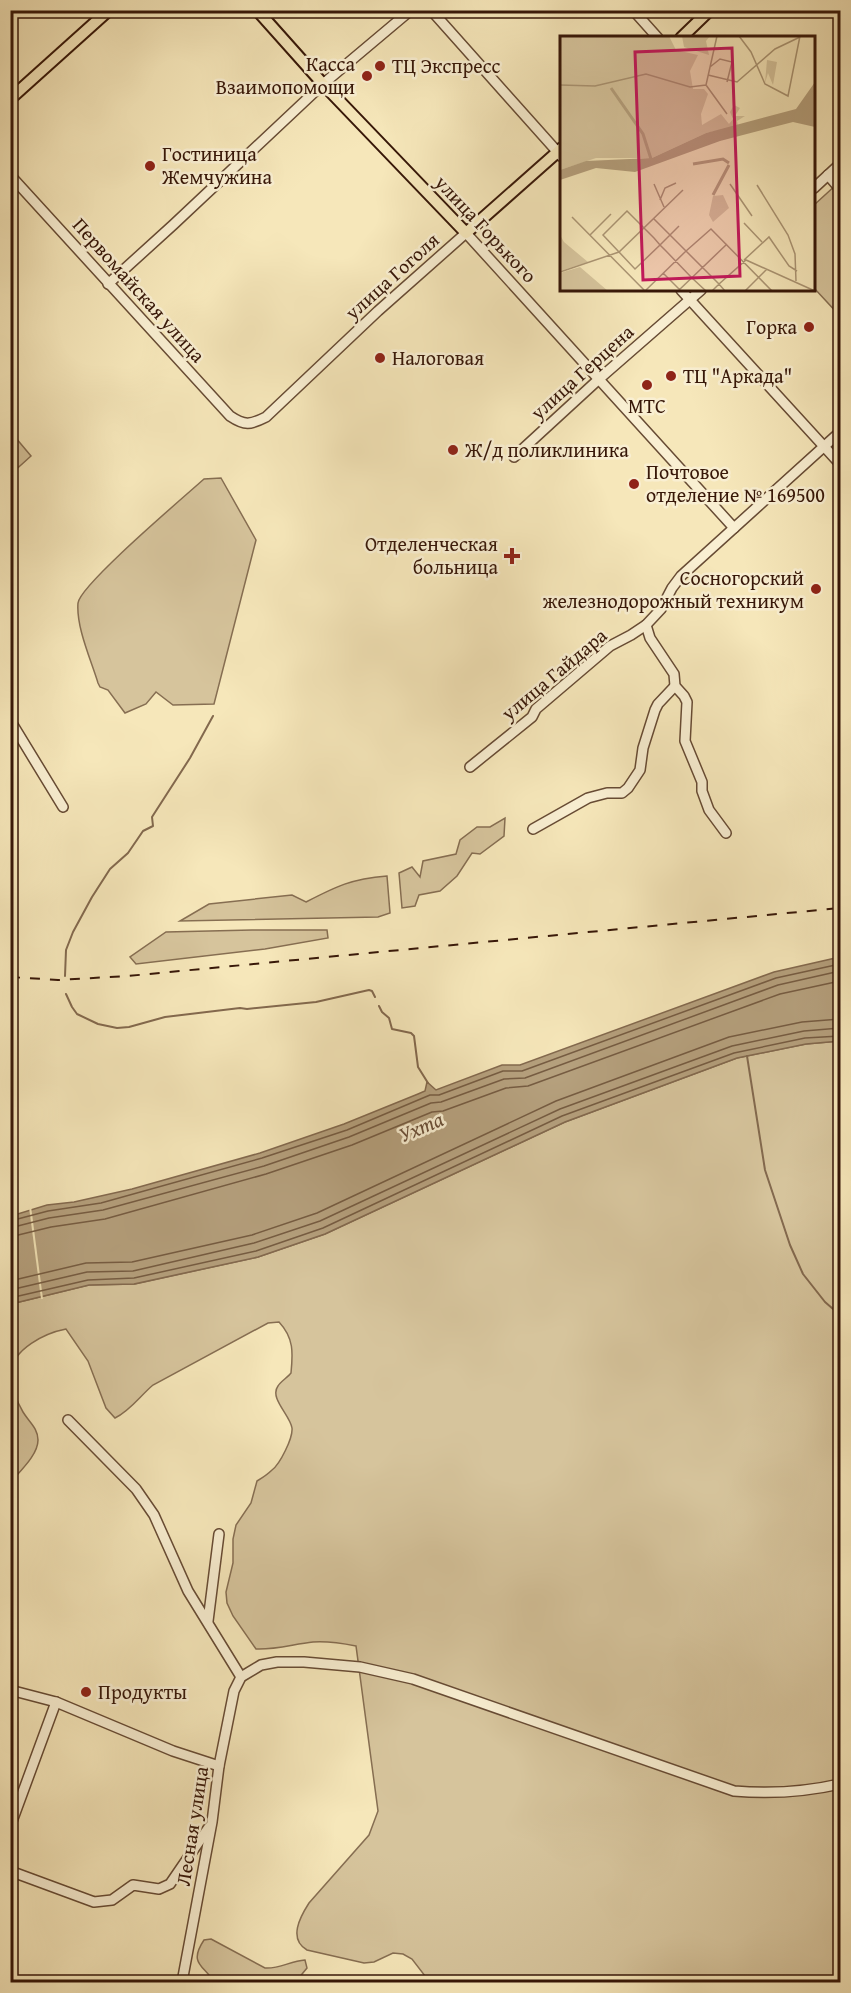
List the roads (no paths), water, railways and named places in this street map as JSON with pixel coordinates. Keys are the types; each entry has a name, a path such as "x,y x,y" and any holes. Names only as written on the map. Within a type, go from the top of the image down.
{"main road":[{"path":"10,99 109,10"},
{"name":"улица Горького","path":"257,10 323,84 466,233"},
{"path":"683,36 710,10"},
{"name":"улица Гоголя","path":"466,233 560,153"}],"street":[{"path":"108,284 323,84 411,10"},
{"path":"431,10 560,153"},
{"path":"633,10 656,36"},
{"path":"815,186 840,164"},
{"name":"Первомайская улица","path":"10,175 230,416 245,424"},
{"path":"828,175 840,189"},
{"name":"улица Горького","path":"466,233 734,528"},
{"name":"улица Гоголя","path":"245,424 254,423 266,417 378,311 466,233"},
{"path":"682,291 840,464"},
{"name":"улица Герцена","path":"514,458 599,379 700,291"},
{"name":"улица Гайдара","path":"470,768 531,717 536,709 609,646 646,625 661,609 681,576 840,432"},
{"path":"646,625 650,638 674,674 675,686 687,702 685,741 702,782 702,792 709,810 726,833"},
{"path":"533,830 588,798 607,793 622,793 628,788 640,770 642,748 655,710 675,686"},
{"path":"10,720 63,807"},
{"path":"68,1420 145,1501 154,1515 188,1590 241,1677 261,1665 277,1662 332,1664 383,1671 464,1696 713,1785 762,1794 840,1784"},
{"path":"208,1621 219,1534"},
{"name":"Лесная улица","path":"182,1983 212,1822 219,1766 234,1691 241,1677"},
{"path":"10,1690 56,1702 173,1751 219,1766"},
{"path":"10,1827 56,1702"},
{"path":"10,1871 94,1902 112,1900 133,1885 159,1889 170,1884 212,1822"}],"water":[{"name":"Ухта","path":"840,957 840,1041 806,1044 737,1058 565,1122 325,1234 258,1257 134,1284 89,1285 11,1304 11,1216 47,1205 74,1202 132,1189 260,1153 344,1124 418,1094 425,1091 427,1082 436,1090 502,1065 520,1065 774,972"}],"waterway":[{"path":"65,976 66,950 92,897 110,869 128,853 143,831 153,826 152,817 190,758 213,716"},
{"path":"66,994 77,1014 98,1024 117,1028 165,1017 316,1002 369,990 375,997"},
{"path":"379,1006 389,1018 392,1029 411,1033 414,1036 418,1067 428,1083"},
{"path":"747,1056 765,1170 790,1245 803,1274 825,1302 840,1315"}],"railway":[{"path":"10,977 58,980 128,976 840,908"}],"place":[{"name":"ТЦ Экспресс","path":"380,66"},
{"name":"Касса Взаимопомощи","path":"367,76"},
{"name":"Гостиница Жемчужина","path":"150,166"},
{"name":"Горка","path":"809,327"},
{"name":"Налоговая","path":"380,358"},
{"name":"ТЦ \"Аркада\"","path":"671,376"},
{"name":"МТС","path":"647,385"},
{"name":"Ж/д поликлиника","path":"453,450"},
{"name":"Почтовое отделение № 169500","path":"634,484"},
{"name":"Отделенческая больница","path":"512,556"},
{"name":"Сосногорский железнодорожный техникум","path":"816,589"},
{"name":"Продукты","path":"86,1692"}]}
